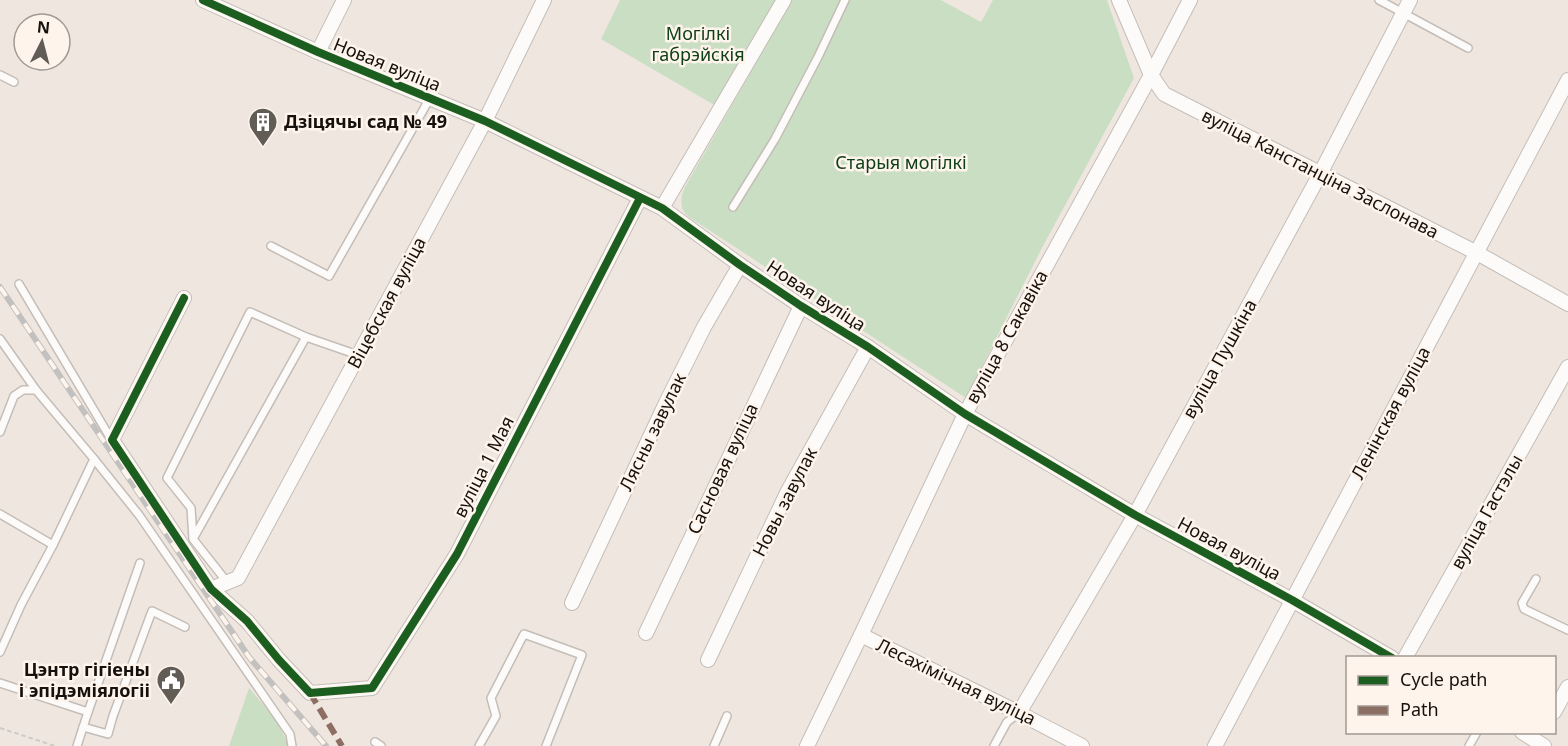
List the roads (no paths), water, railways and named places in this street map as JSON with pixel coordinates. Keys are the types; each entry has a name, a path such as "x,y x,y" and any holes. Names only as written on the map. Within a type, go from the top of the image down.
{"street":[{"name":"Новая вуліца","path":"203,0 318,52 485,121 662,208 740,265 868,347 965,414 1135,515 1390,656"},
{"path":"318,52 344,0"},
{"name":"Віцебская вуліца","path":"211,589 238,578 485,121 544,0"},
{"path":"662,208 784,0"},
{"name":"вуліца Канстанціна Заслонава","path":"1119,0 1151,75 1164,94 1477,253 1568,304"},
{"name":"вуліца 8 Сакавіка","path":"807,746 965,414 1190,0"},
{"name":"вуліца Пушкіна","path":"1019,712 1135,515 1320,174 1410,0"},
{"name":"Ленінская вуліца","path":"1215,746 1568,80"},
{"name":"вуліца 1 Мая","path":"211,589 247,621 310,693 372,688 457,554 640,198"},
{"name":"Лясны завулак","path":"572,603 675,384 704,327 740,265"},
{"path":"184,298 112,440 211,589"},
{"name":"Сасновая вуліца","path":"646,633 801,306"},
{"name":"Новы завулак","path":"708,660 788,493 868,347"},
{"name":"вуліца Гастэлы","path":"1406,656 1568,367"},
{"name":"Лесахімічная вуліца","path":"861,635 1019,712 1082,746"},
{"path":"1556,708 1568,687"},
{"path":"1526,734 1540,741"}],"lane":[{"path":"733,207 780,129 818,57 844,0"},
{"path":"1379,0 1468,48"},
{"path":"0,75 14,82"},
{"path":"271,246 329,276 430,98"},
{"path":"19,284 112,440"},
{"path":"227,582 193,539 191,508 166,478 250,312 306,337 358,355"},
{"path":"193,539 306,337"},
{"path":"0,339 36,390 139,515 290,734 292,746"},
{"path":"0,432 14,396 23,390 36,390"},
{"path":"0,652 94,459"},
{"path":"0,514 53,545"},
{"path":"77,746 140,563"},
{"path":"1536,579 1522,603 1524,609 1568,630"},
{"path":"83,727 108,734 152,612 185,627"},
{"path":"478,746 496,716 491,698 524,634 582,655 546,746"},
{"path":"0,682 88,712"},
{"path":"994,746 1007,722 1019,712"},
{"path":"714,746 727,716"}],"railway":[{"path":"0,287 249,657 326,746"}],"place":[{"name":"Дзіцячы сад № 49","path":"263,148"},
{"name":"Цэнтр гігіены і эпідэміялогіі","path":"171,706"}],"park label":[{"name":"Могілкі габрэйскія","path":"698,44"},
{"name":"Старыя могілкі","path":"901,163"}]}
